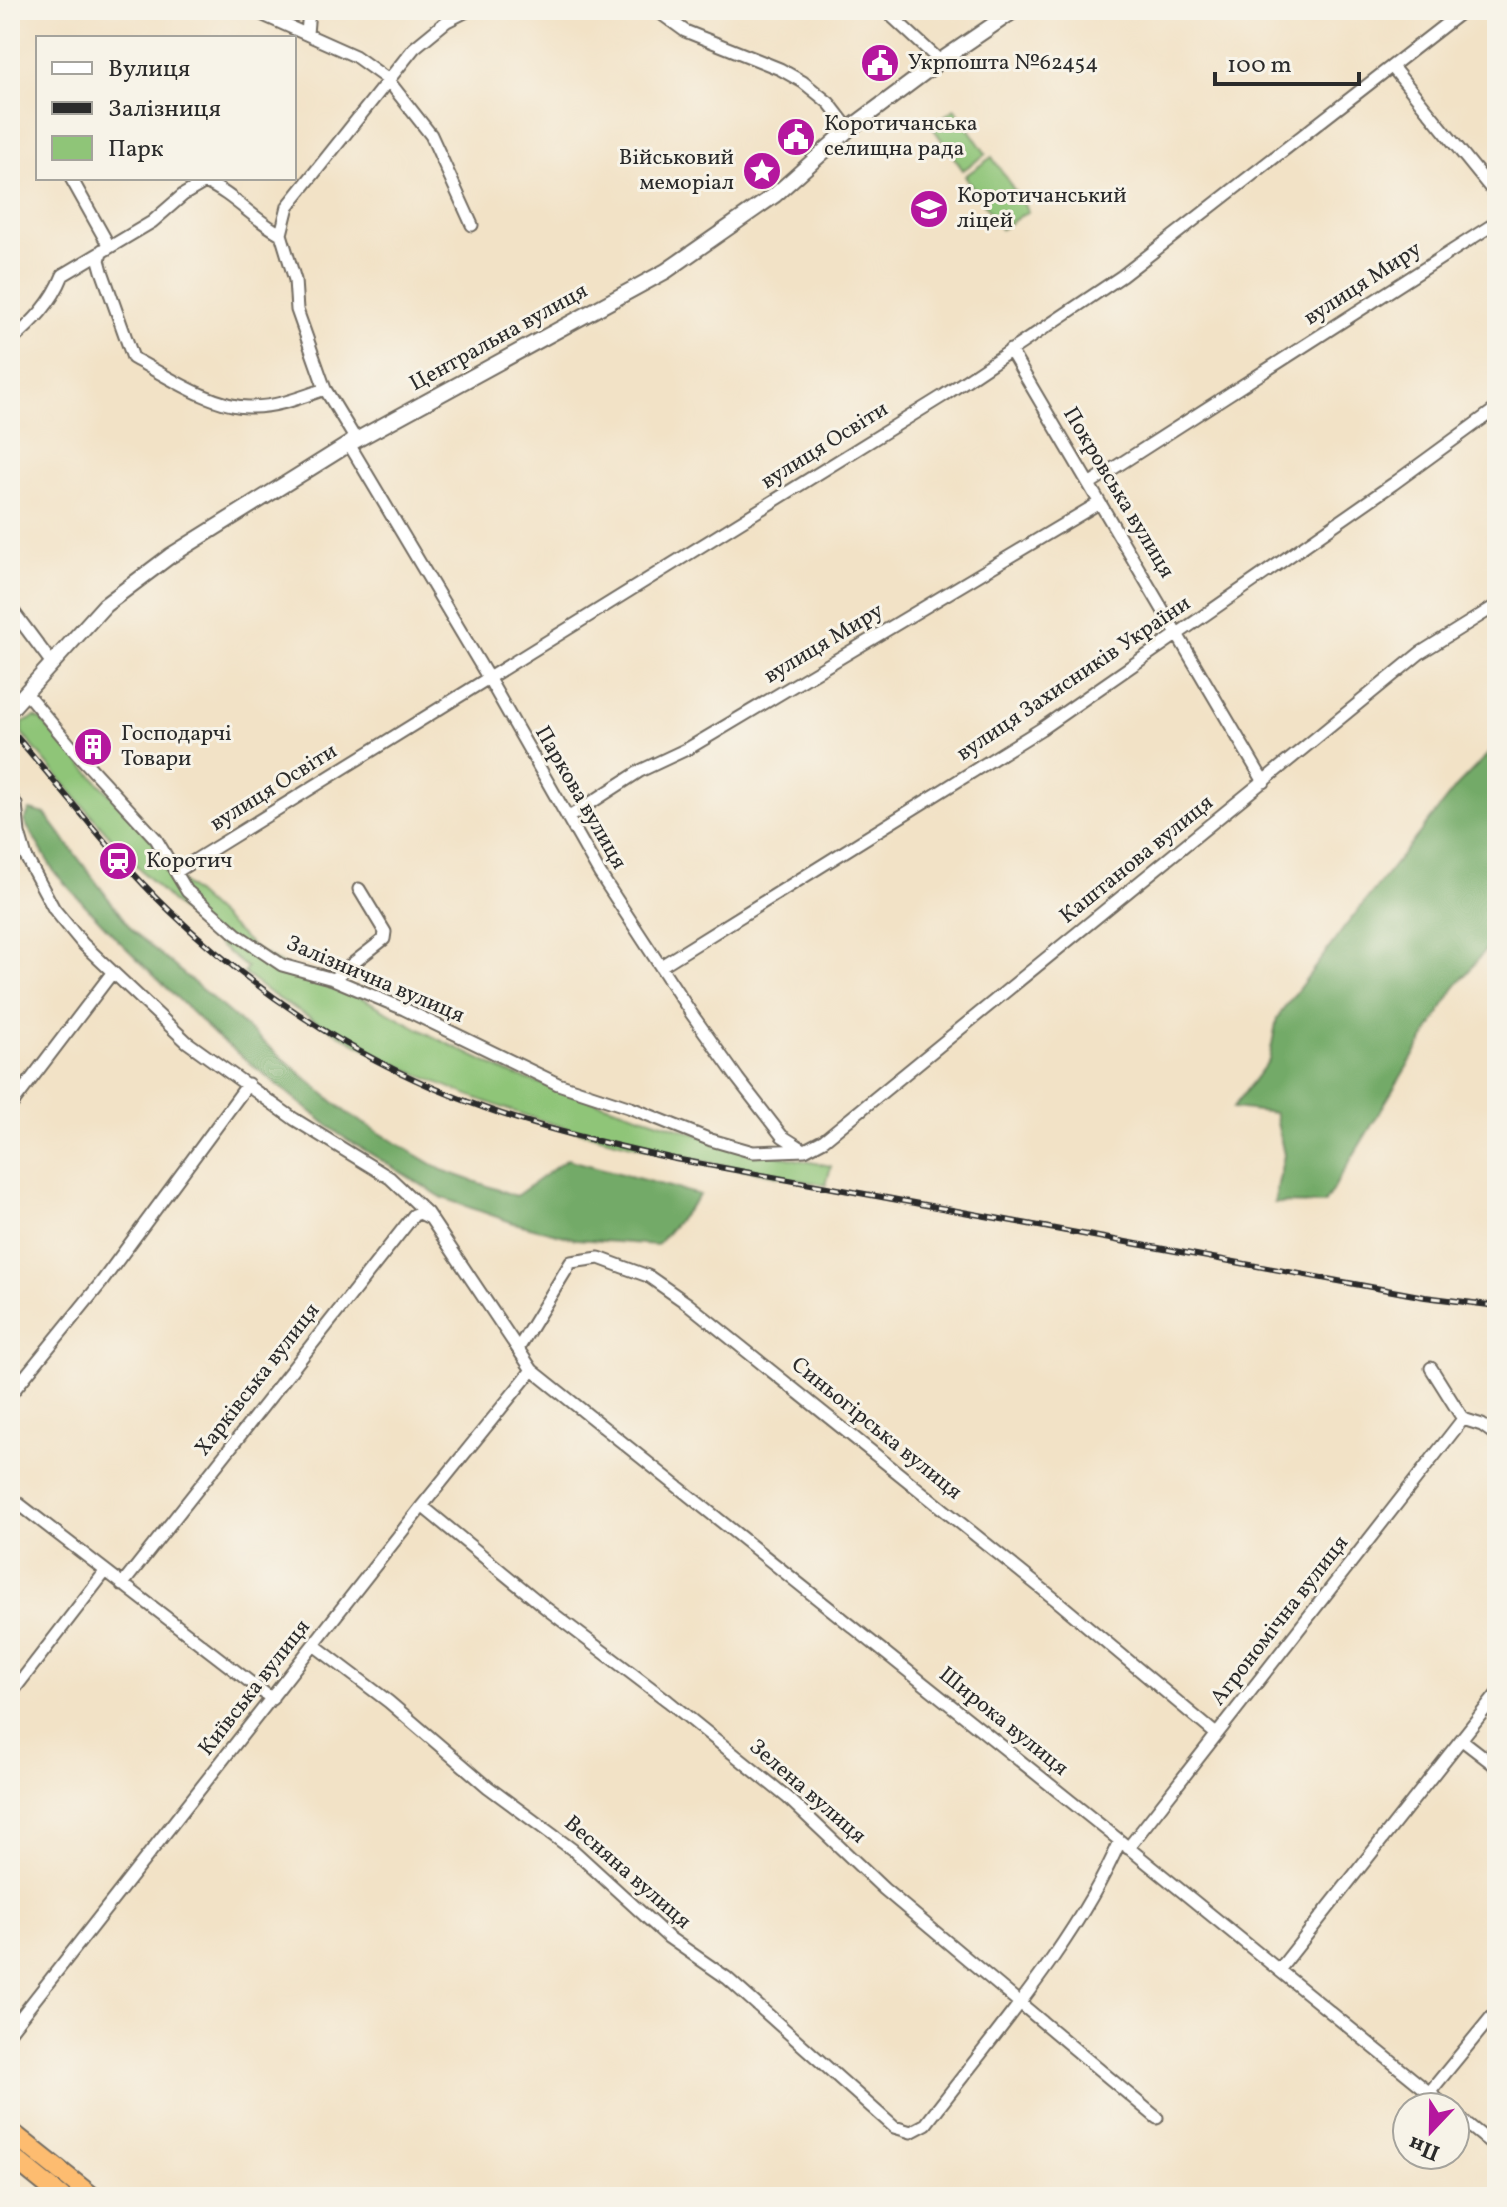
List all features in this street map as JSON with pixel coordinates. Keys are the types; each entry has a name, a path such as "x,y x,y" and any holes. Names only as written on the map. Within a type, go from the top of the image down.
{"highway":[{"path":"10,2131 93,2197"},
{"path":"10,2155 62,2197"}],"street":[{"path":"252,10 355,56 387,79 431,135 472,225"},
{"path":"307,34 309,10"},
{"path":"10,342 41,314 57,291 63,275 152,222 183,195 205,182 263,225 281,234 288,206 387,79 414,48 447,21 469,10"},
{"path":"656,10 685,31 769,64 803,82 829,103 849,129"},
{"path":"885,10 940,61"},
{"name":"Центральна вулиця","path":"11,709 105,605 170,556 352,442 666,271 775,195 849,129 1015,10"},
{"name":"вулиця Освіти","path":"176,872 943,396 1122,276 1464,10"},
{"path":"1393,68 1497,196"},
{"path":"72,180 105,248"},
{"name":"вулиця Миру","path":"1089,484 1497,222"},
{"name":"Паркова вулиця","path":"281,234 295,280 297,310 325,389 352,442 600,874 691,1013 782,1136 805,1150"},
{"path":"105,248 99,260 133,358 187,387 237,406 269,406 325,389"},
{"name":"Покровська вулиця","path":"1010,350 1264,782"},
{"name":"вулиця Захисників України","path":"661,966 1041,729 1497,408"},
{"name":"вулиця Миру","path":"569,817 640,771 689,748 1099,503"},
{"name":"Каштанова вулиця","path":"805,1150 824,1140 1420,653 1497,605"},
{"path":"10,607 51,662"},
{"name":"Залізнична вулиця","path":"26,693 156,839 187,891 258,950 282,965 333,979 404,1009 558,1084 631,1108 711,1140 753,1152 805,1150"},
{"name":"Широка вулиця","path":"10,796 16,804 19,833 26,857 54,909 83,944 187,1042 294,1119 390,1178 411,1196 431,1219 532,1370 1124,1844 1427,2091"},
{"path":"10,845 19,833"},
{"path":"333,979 381,943 385,935 359,889"},
{"path":"10,1107 112,973"},
{"path":"10,1395 101,1283 248,1084"},
{"name":"Харківська вулиця","path":"122,1585 414,1215 420,1213 431,1219"},
{"name":"Синьогірська вулиця","path":"518,1349 571,1262 599,1258 648,1276 688,1304 860,1441 1216,1734"},
{"path":"1431,1368 1463,1419 1482,1425 1497,1436"},
{"name":"Київська вулиця","path":"10,2031 532,1370"},
{"name":"Агрономічна вулиця","path":"911,2132 926,2124 1019,2002 1087,1906 1124,1844 1216,1734 1463,1419"},
{"path":"10,1497 272,1699"},
{"name":"Зелена вулиця","path":"422,1506 547,1609 788,1798 884,1889 1157,2118"},
{"path":"10,1695 105,1572"},
{"name":"Весняна вулиця","path":"314,1645 389,1702 488,1787 573,1850 668,1937 727,1978 894,2127 911,2132"},
{"path":"1279,1970 1497,1694"},
{"path":"1462,1740 1497,1767"},
{"path":"1431,2091 1497,2010"},
{"path":"1471,2127 1497,2148"}],"green space":[{"path":"955,109 986,154 963,170 931,125"},
{"path":"992,157 1028,211 1001,229 965,176"},
{"path":"35,717 151,839 178,878 256,949 307,979 355,994 508,1073 743,1149 831,1166 826,1185 696,1160 571,1129 510,1110 449,1088 389,1061 297,1010 244,973 247,968 156,886 100,826 21,732 23,723"},
{"path":"1497,745 1497,936 1454,989 1324,1204 1274,1203 1284,1155 1275,1113 1233,1108 1269,1060 1277,1018 1457,786"},
{"path":"30,810 45,814 133,931 348,1114 442,1170 516,1196 567,1159 700,1195 657,1245 576,1239 514,1223 443,1198 340,1135 215,1035 55,873 24,821"}],"railway":[{"path":"10,729 108,845 201,940 268,993 339,1040 453,1096 535,1124 675,1159 1425,1297 1497,1306"}],"place":[{"name":"Укрпошта №62454","path":"880,63"},
{"name":"Коротичанська селищна рада","path":"796,137"},
{"name":"Військовий меморіал","path":"762,171"},
{"name":"Коротичанський ліцей","path":"929,209"},
{"name":"Господарчі Товари","path":"93,747"},
{"name":"Коротич","path":"118,861"}]}
